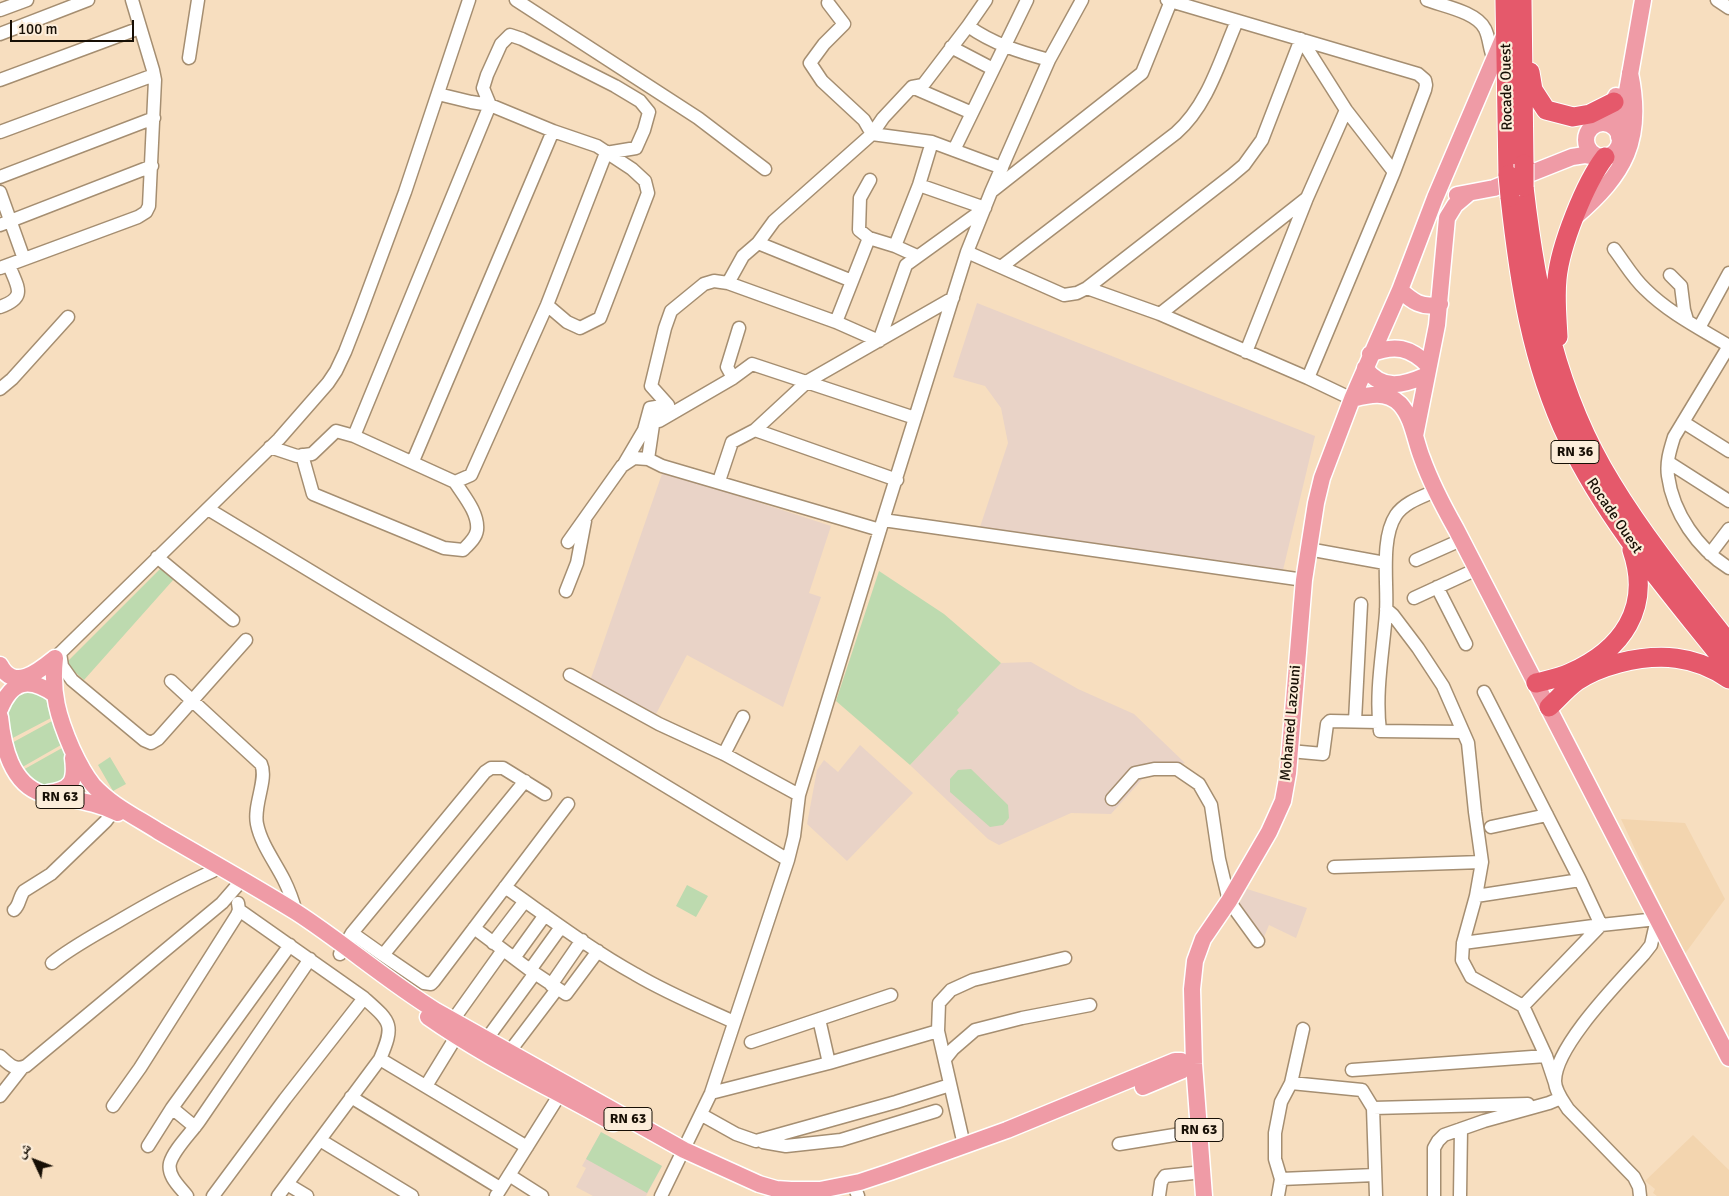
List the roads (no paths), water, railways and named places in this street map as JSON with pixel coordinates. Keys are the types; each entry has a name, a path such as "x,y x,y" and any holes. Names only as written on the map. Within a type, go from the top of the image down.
{"highway":[{"name":"Rocade Ouest","path":"1505,0 1514,33 1524,164 1517,192 1518,271 1536,351 1549,392 1558,418 1577,457 1627,538 1729,667"},
{"name":"Rocade Ouest","path":"1522,0 1514,33 1508,175 1517,192 1548,331 1558,366 1589,441 1611,483 1657,550 1729,643"},
{"path":"1514,33 1528,48 1533,90 1552,118 1557,122 1593,131"},
{"path":"1546,110 1573,117 1590,114 1614,102"},
{"path":"1558,366 1559,341 1556,300 1557,278 1562,251 1601,157"},
{"path":"1536,683 1568,674 1599,656 1622,636 1629,625 1638,599 1639,588 1636,564 1627,538"},
{"path":"1549,708 1576,681 1598,669 1636,659 1667,656 1683,658 1710,667 1729,679"}],"main road":[{"path":"1566,159 1575,152 1593,131 1614,102 1622,69 1633,0"},
{"path":"1435,198 1468,194 1494,188 1566,159 1585,155 1601,157 1616,150 1620,142 1619,137 1643,0"},
{"name":"Mohamed Lazouni","path":"1191,1064 1192,989 1195,961 1203,939 1230,901 1269,832 1283,801 1288,773 1304,580 1316,503 1322,478 1352,399 1400,290 1435,198 1494,59 1514,33"},
{"path":"1575,217 1614,178 1628,152 1634,129 1635,109 1630,73"},
{"path":"1593,131 1611,126 1618,133 1619,137"},
{"path":"1593,131 1590,152 1601,157"},
{"path":"1415,439 1440,304 1446,223 1449,213 1455,205 1468,194"},
{"path":"1424,228 1433,228 1446,234"},
{"path":"1400,290 1420,305 1440,304"},
{"path":"1428,370 1413,352 1403,349 1386,349 1368,361 1375,379 1405,411 1435,491 1528,665 1729,1058"},
{"path":"1352,399 1375,394 1404,384 1428,370"},
{"path":"0,709 11,690 27,680 58,655"},
{"path":"58,655 54,694 59,716 72,750 82,769 94,786 116,808"},
{"path":"0,665 8,675 27,680 54,694"},
{"path":"1528,665 1544,674 1556,677"},
{"name":"RN 63","path":"0,717 1,739 7,756 15,771 33,789 43,794 116,808 238,886 296,912 346,944 397,985 452,1020 486,1040 510,1051 682,1154 776,1189 854,1192 964,1145 1068,1106 1175,1061 1181,1061 1191,1064 1204,1196"},
{"path":"43,794 60,792 71,784 75,771 72,750"},
{"name":"RN 63","path":"116,808 292,920 346,944 456,1037"},
{"path":"456,1037 502,1064 682,1154 724,1181 763,1196"},
{"path":"854,1192 892,1183 938,1167 1181,1071 1191,1064"}],"street":[{"path":"0,10 27,0"},
{"path":"0,34 88,0"},
{"path":"0,307 14,301 18,295 18,287 4,266 141,216 146,212 150,203 154,75 132,0"},
{"path":"188,58 198,0"},
{"path":"246,640 158,739 151,743 147,742 72,680 62,666 58,655 270,447 302,414 328,383 345,352 404,192 469,0"},
{"path":"516,0 698,118 765,169"},
{"path":"728,283 743,256 758,243 774,222 872,134 883,118 912,87 923,84 986,0"},
{"path":"954,150 1027,0"},
{"path":"661,1196 711,1094 788,860 794,836 799,795 967,252 1049,60 1082,0"},
{"path":"1426,0 1476,18 1485,29 1494,59"},
{"path":"1717,0 1729,8"},
{"path":"991,192 1142,73 1169,1 1418,74 1425,80 1425,90 1394,172 1308,378"},
{"path":"828,3 844,24 824,44 810,63 822,81 864,120 872,134"},
{"path":"1001,267 1176,133 1191,119 1203,100 1237,21"},
{"path":"968,26 986,38 1049,60"},
{"path":"0,80 140,28"},
{"path":"354,436 490,104 483,88 487,75 501,44 510,35 522,39 623,91 640,101 649,112 636,148 606,153"},
{"path":"1301,39 1346,110 1394,172"},
{"path":"967,252 1064,295 1077,293 1087,288 1244,165 1262,140 1301,39"},
{"path":"951,47 993,69"},
{"path":"0,132 154,75"},
{"path":"912,87 972,113"},
{"path":"438,94 490,104 553,131 597,146 632,169 645,181 648,193 600,318 580,328 567,322 546,305"},
{"path":"1246,352 1307,198 1346,110"},
{"path":"0,177 154,118"},
{"path":"413,462 553,131"},
{"path":"872,134 932,142 1002,168"},
{"path":"895,246 919,186 932,142"},
{"path":"455,482 471,475 546,305 606,153"},
{"path":"5,223 152,166"},
{"path":"870,180 860,198 859,230 869,238 895,246 917,256"},
{"path":"919,186 985,208"},
{"path":"0,192 5,223 24,259"},
{"path":"1160,314 1307,198"},
{"path":"879,340 906,265 985,208"},
{"path":"836,322 869,238"},
{"path":"758,243 852,281"},
{"path":"1614,249 1644,288 1687,320 1729,346 1674,437 1668,462 1668,475 1672,492 1680,512 1690,529 1710,554 1729,568"},
{"path":"1699,328 1729,273"},
{"path":"1670,275 1682,288 1683,306 1687,320"},
{"path":"668,404 651,386 665,328 671,311 704,284 714,281 728,283 836,322 879,340"},
{"path":"1087,288 1160,314 1352,399"},
{"path":"719,481 732,442 755,430 807,383 953,298"},
{"path":"0,389 12,379 68,317"},
{"path":"733,378 727,367 739,328"},
{"path":"653,425 733,378 752,364 915,418"},
{"path":"648,459 653,425 668,404"},
{"path":"568,542 622,466 644,430 650,408 668,404"},
{"path":"1683,422 1729,451"},
{"path":"755,430 896,480"},
{"path":"270,447 297,456 302,455 312,454 336,431 354,436 413,462 455,482 474,513 477,530 473,540 463,550 444,548 313,494 302,455"},
{"path":"622,466 634,458 648,459 662,466 882,525 1304,580"},
{"path":"1668,462 1729,501"},
{"path":"1435,491 1410,503 1396,514 1390,528 1385,563 1386,609 1378,714 1380,731 1463,732"},
{"path":"208,509 788,860"},
{"path":"566,591 577,563 586,518"},
{"path":"1710,554 1729,530"},
{"path":"1416,560 1461,540"},
{"path":"1308,549 1385,563"},
{"path":"157,557 233,620"},
{"path":"1414,598 1477,569"},
{"path":"1437,587 1466,644"},
{"path":"1355,721 1360,604"},
{"path":"1386,609 1418,648 1443,686 1468,743 1482,862 1476,896 1463,943 1462,960 1471,977 1523,1006 1546,1056 1555,1083"},
{"path":"570,675 659,724 724,754 799,795"},
{"path":"171,681 261,764 264,773 256,806 257,826 287,886 296,912"},
{"path":"1484,692 1601,924"},
{"path":"724,754 743,717"},
{"path":"1290,751 1323,754 1328,722 1379,722"},
{"path":"545,794 525,780 502,768 491,768 485,772 346,944 383,955 424,983 431,984 568,804"},
{"path":"1112,798 1135,773 1154,769 1177,769 1199,784 1211,805 1219,859 1230,901 1258,941"},
{"path":"383,955 525,780"},
{"path":"14,910 19,904 24,891 51,874 106,821 116,808"},
{"path":"1491,827 1547,815"},
{"path":"1334,867 1482,862"},
{"path":"52,963 138,910 183,885 214,871"},
{"path":"1476,896 1580,880"},
{"path":"113,1106 140,1068 239,910 238,886"},
{"path":"0,1096 22,1068 222,903 238,886"},
{"path":"505,887 561,927 634,974 734,1022"},
{"path":"452,1020 525,901"},
{"path":"239,910 364,998 379,1012 390,1027 390,1035 380,1059 278,1196"},
{"path":"514,958 545,915"},
{"path":"1463,943 1601,924 1657,919 1651,945 1591,1014 1566,1049 1558,1065 1555,1101"},
{"path":"1523,1006 1601,924"},
{"path":"486,1040 561,927"},
{"path":"474,928 563,993 568,993 598,951"},
{"path":"510,1051 554,987 582,940"},
{"path":"148,1146 172,1108 290,945"},
{"path":"964,1145 938,1031 939,1003 951,990 973,980 1065,958"},
{"path":"187,1196 172,1178 170,1164 177,1151 310,959"},
{"path":"750,1042 891,995"},
{"path":"213,1196 285,1099 364,998"},
{"path":"945,1059 953,1049 975,1030 1022,1018 1090,1006"},
{"path":"819,1018 830,1063"},
{"path":"1278,1196 1281,1179 1275,1159 1275,1133 1281,1102 1291,1083 1303,1030"},
{"path":"711,1094 830,1063 938,1031"},
{"path":"426,1086 456,1037"},
{"path":"0,1056 11,1066 22,1068"},
{"path":"1352,1070 1546,1056"},
{"path":"380,1059 527,1147"},
{"path":"1291,1083 1362,1090 1373,1108 1376,1196"},
{"path":"756,1141 950,1085"},
{"path":"351,1097 498,1192 560,1094"},
{"path":"1434,1196 1434,1148 1444,1135 1555,1101"},
{"path":"1373,1108 1555,1101 1568,1109 1634,1177 1639,1186 1640,1196"},
{"path":"172,1108 195,1127"},
{"path":"702,1115 736,1134 756,1141 786,1146 841,1140 936,1111"},
{"path":"1460,1196 1461,1129"},
{"path":"1119,1144 1199,1131"},
{"path":"320,1140 412,1196"},
{"path":"1159,1196 1161,1182 1166,1176 1203,1172"},
{"path":"509,1175 542,1196"},
{"path":"1281,1179 1375,1175"},
{"path":"287,1184 307,1196"}]}
